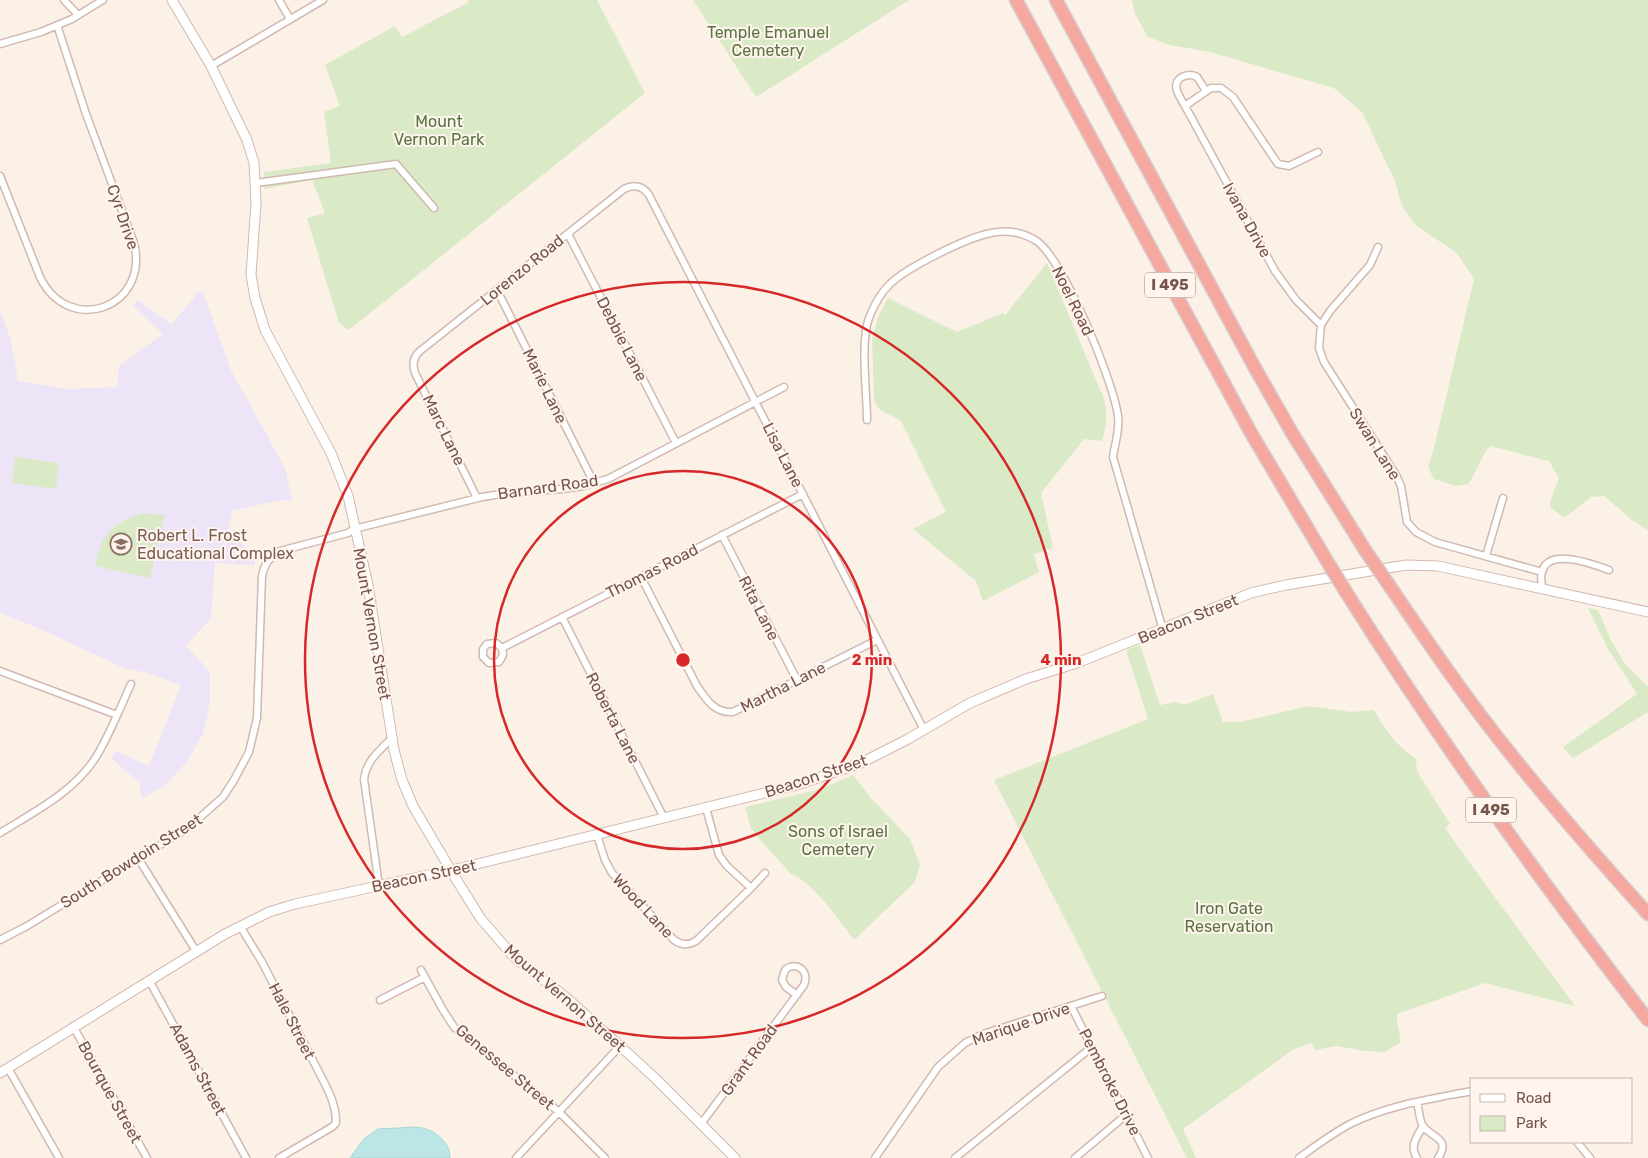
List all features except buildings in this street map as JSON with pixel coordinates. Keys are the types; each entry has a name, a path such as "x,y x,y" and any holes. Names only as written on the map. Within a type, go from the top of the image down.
{"highway":[{"name":"I 495","path":"1016,0 1251,433 1346,592 1474,787 1574,925 1648,1020"},
{"name":"I 495","path":"1056,0 1269,392 1366,550 1451,676 1513,757 1578,836 1648,914"}],"main road":[{"name":"Mount Vernon Street","path":"172,0 211,66 247,140 254,163 256,182 251,275 255,298 265,330 332,453 348,496 368,585 399,772 422,823 481,918 515,958 567,998 656,1078 735,1158"},
{"name":"Beacon Street","path":"4,1070 196,951 240,926 282,907 597,835 826,776 861,763 970,704 1026,679 1077,663 1251,593 1286,585 1408,565 1438,566 1648,612"}],"street":[{"path":"64,0 78,16"},
{"path":"0,44 41,32 78,16 103,0"},
{"path":"279,0 290,19"},
{"path":"211,66 323,0"},
{"name":"Cyr Drive","path":"0,176 40,277 52,296 71,307 87,310 104,307 123,295 132,281 137,265 134,243 92,129 57,25"},
{"name":"Ivana Drive","path":"1206,91 1197,77 1189,74 1182,77 1177,84 1177,90 1185,106 1275,271 1296,300 1321,325"},
{"path":"1185,106 1206,91 1216,87 1221,88 1229,93 1278,164 1289,166 1318,152"},
{"path":"256,182 396,164 434,208"},
{"name":"Lorenzo Road","path":"413,362 420,351 624,189 637,186"},
{"name":"Lisa Lane","path":"637,186 645,190 649,195 924,730"},
{"name":"Noel Road","path":"867,420 865,346 868,321 876,300 891,283 930,258 990,233 1008,231 1037,240 1051,257 1067,283 1111,387 1118,415 1118,432 1113,456 1163,630"},
{"name":"Debbie Lane","path":"568,234 676,444"},
{"path":"1321,325 1330,311 1370,265 1378,247"},
{"name":"Marie Lane","path":"497,290 594,483"},
{"name":"Swan Lane","path":"1321,325 1319,348 1324,362 1402,486 1407,522 1416,532 1426,538 1542,572"},
{"name":"Marc Lane","path":"413,362 415,373 477,498"},
{"name":"Barnard Road","path":"271,557 280,551 348,534 354,529 477,498 507,493 562,489 608,479 784,387"},
{"name":"Thomas Road","path":"502,648 802,494"},
{"path":"1486,556 1503,498"},
{"name":"Rita Lane","path":"722,535 797,680"},
{"name":"South Bowdoin Street","path":"0,940 27,926 188,828 223,797 249,752 258,718 262,576 264,568 271,557"},
{"path":"1542,588 1542,572 1547,563 1554,559 1588,562 1609,570"},
{"name":"Martha Lane","path":"641,576 697,686 705,699 719,711 733,712 877,640"},
{"name":"Roberta Lane","path":"562,617 664,818"},
{"path":"0,671 117,715"},
{"path":"0,833 62,794 82,774 95,758 131,684"},
{"path":"380,886 364,779 365,770 370,762 392,738"},
{"path":"706,808 719,855 751,888"},
{"name":"Wood Lane","path":"597,835 605,860 612,873 674,940 681,944 696,942 765,873"},
{"path":"138,858 196,951"},
{"name":"Hale Street","path":"240,926 262,962 333,1101 336,1123 279,1158"},
{"name":"Grant Road","path":"701,1124 796,995 805,982 806,977 803,970 794,966 785,970 782,980 786,987 796,995"},
{"name":"Genessee Street","path":"421,970 454,1027 559,1112 605,1158"},
{"path":"380,1000 425,977"},
{"name":"Adams Street","path":"149,980 246,1158"},
{"name":"Marique Drive","path":"875,1158 938,1067 952,1052 983,1034 1102,996"},
{"name":"Pembroke Drive","path":"1071,1006 1148,1158"},
{"name":"Bourque Street","path":"73,1026 147,1158"},
{"path":"516,1158 620,1046"},
{"path":"955,1158 1092,1047"},
{"path":"4,1070 59,1158"},
{"path":"1299,1158 1321,1142 1371,1115 1417,1102 1470,1091"},
{"path":"1417,1102 1423,1126 1440,1141 1442,1150 1438,1158"},
{"path":"1076,1158 1126,1115"},
{"path":"1418,1158 1413,1146 1423,1126"},
{"path":"1577,1143 1590,1158"}],"shaded area":[{"name":"Robert L. Frost Educational Complex","path":"203,292 231,370 285,468 292,500 276,501 232,511 228,532 256,556 254,565 215,563 211,618 186,646 210,672 210,703 203,734 187,762 164,786 141,799 140,783 111,758 116,751 149,766 181,685 147,673 124,668 38,628 0,613 0,310 11,340 18,381 66,389 117,387 119,366 163,334 133,306 138,300 171,324 195,297 195,293"}],"green space":[{"name":"Mount Vernon Park","path":"468,0 597,0 645,93 349,330 339,323 307,218 325,213 312,180 264,189 264,172 331,163 324,112 340,106 325,65 395,26 402,37 469,2"},
{"name":"Temple Emanuel Cemetery","path":"693,0 909,0 756,97"},
{"path":"1132,0 1648,0 1648,530 1632,520 1604,496 1591,497 1563,517 1550,507 1559,478 1549,461 1490,446 1468,484 1456,486 1434,479 1428,467 1474,279 1457,253 1415,225 1401,204 1395,181 1362,112 1334,88 1210,52 1170,45 1148,37 1135,14"},
{"path":"1047,263 1104,399 1105,430 1102,441 1084,439 1041,493 1053,548 1034,554 1039,572 983,601 976,581 913,529 946,512 901,421 879,409 874,400 872,339 878,317 888,298 957,332 1003,313 1005,315"},
{"path":"15,457 59,463 56,489 12,483"},
{"path":"144,513 165,515 150,578 95,566 101,545 110,531 123,521"},
{"path":"1588,608 1598,610 1611,640 1625,664 1648,687 1648,712 1573,758 1563,747 1637,694 1607,647"},
{"name":"Iron Gate Reservation","path":"1140,645 1160,705 1175,702 1184,705 1213,694 1223,722 1240,722 1308,706 1351,712 1374,710 1392,737 1416,759 1417,771 1450,824 1445,828 1575,1006 1485,983 1397,1014 1400,1043 1384,1052 1336,1046 1315,1050 1311,1043 1294,1049 1183,1129 1196,1158 1187,1158 994,780 1148,719 1126,650"},
{"name":"Sons of Israel Cemetery","path":"853,775 871,798 910,839 920,865 915,882 854,940 817,893 791,874 756,835 751,828 745,807 820,789"}],"water":[{"path":"413,1127 428,1130 442,1138 448,1147 450,1158 350,1158 364,1139 378,1129"}],"place":[{"name":"Robert L. Frost Educational Complex","path":"121,544"}]}
